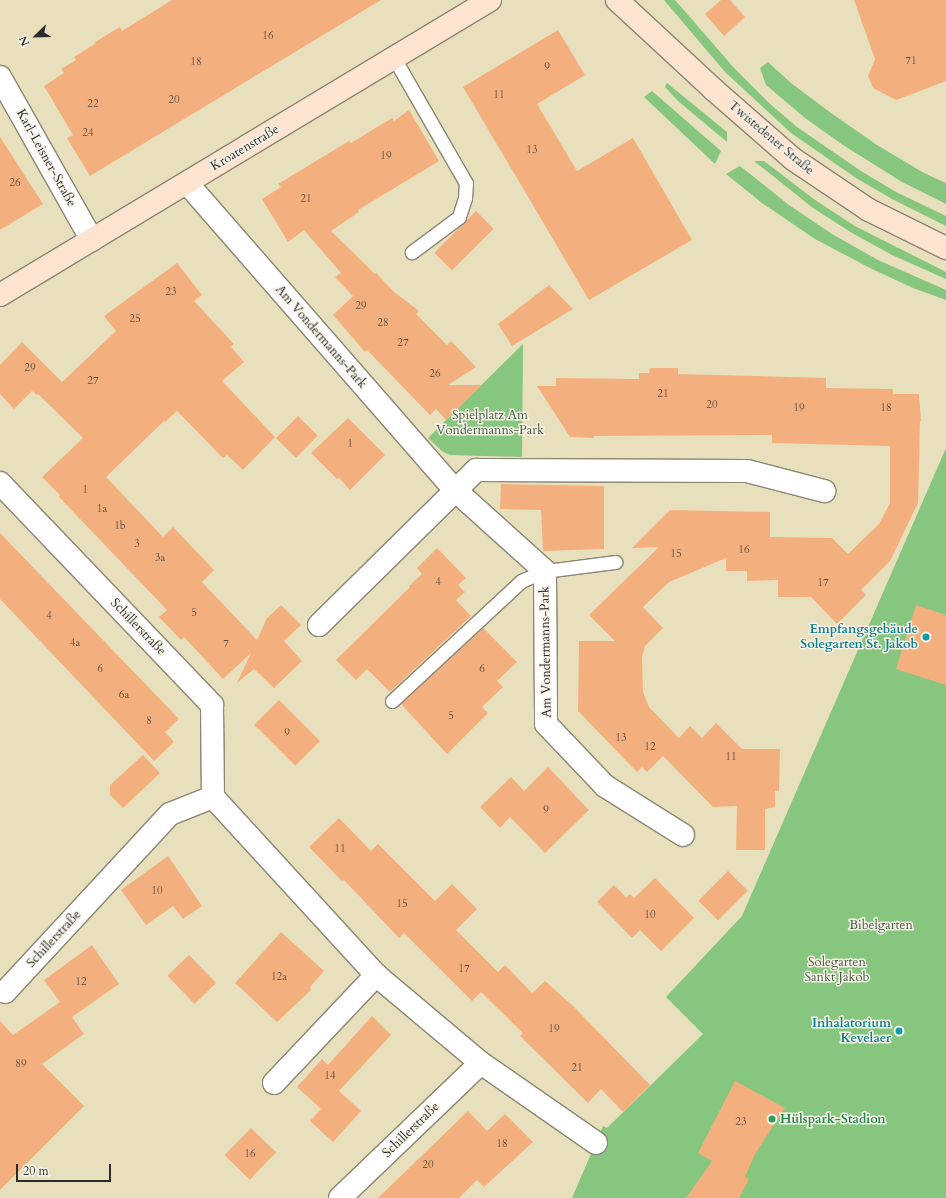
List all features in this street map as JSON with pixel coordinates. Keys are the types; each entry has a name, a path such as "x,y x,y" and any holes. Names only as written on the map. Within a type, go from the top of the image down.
{"street":[{"name":"Kroatenstraße","path":"0,295 490,0"},
{"name":"Twistedener Straße","path":"617,0 713,89 793,159 869,210 946,248"},
{"name":"Karl-Leisner-Straße","path":"0,77 92,240"},
{"name":"Am Vondermanns-Park","path":"187,183 455,490 545,571 546,724 605,786 683,835"},
{"path":"319,625 476,470 747,471 824,491"},
{"name":"Schillerstraße","path":"0,483 212,705 213,797 170,814 5,992"},
{"path":"213,797 376,975 481,1062 596,1143"},
{"path":"274,1083 376,975"},
{"name":"Schillerstraße","path":"340,1198 481,1062"}],"lane":[{"path":"394,58 466,183 465,198 459,217 412,252"},
{"path":"392,701 521,581 545,571 615,562"}],"green space":[{"path":"664,0 675,0 735,69 769,103 797,127 861,171 896,192 946,216 946,226 892,199 856,178 791,133 725,72"},
{"path":"768,62 791,83 877,145 924,173 946,183 946,204 902,182 843,145 805,118 766,85 760,68"},
{"path":"667,83 727,132 727,142 678,101 665,87"},
{"path":"652,91 721,151 715,164 644,97"},
{"path":"754,161 764,161 815,200 855,226 946,272 946,279 892,255 852,233 813,208"},
{"path":"740,166 789,205 832,234 878,260 946,290 946,300 913,288 870,268 815,239 762,203 726,174"},
{"name":"Spielplatz Am Vondermanns-Park","path":"523,344 522,457 450,455 443,452 428,438"},
{"name":"Solegarten Sankt Jakob","path":"946,448 946,1198 572,1198 603,1126 607,1128 703,1034 666,997 742,916"}],"building":[{"path":"172,0 381,0 90,176 67,138 73,135 44,86 64,73 61,69 76,60 74,57 96,43 95,42 120,27 122,31"},
{"path":"721,0 730,0 745,17 724,36 705,14"},
{"path":"854,0 946,0 946,81 896,100 873,88 868,76 875,59"},
{"path":"558,30 585,75 537,104 577,171 633,138 692,240 589,300 463,87"},
{"path":"409,110 439,161 358,210 359,212 331,231 394,292 419,311 416,314 447,345 451,341 476,367 448,385 482,385 446,420 436,409 430,415 367,350 365,352 333,315 353,296 335,277 341,273 304,230 288,242 262,199 281,187 278,184 349,141 351,143 392,118 394,121"},
{"path":"0,137 43,204 0,230"},
{"path":"476,211 494,229 452,270 434,253"},
{"path":"177,263 202,295 194,301 234,344 231,347 244,362 222,381 275,437 243,470 227,455 223,458 177,411 165,422 164,421 106,477 163,537 173,527 214,570 202,582 257,640 267,618 281,605 301,625 284,641 302,661 274,688 254,669 237,683 251,653 223,679 184,637 181,640 159,617 167,610 59,497 60,495 42,477 83,438 38,394 37,395 32,391 14,409 0,394 0,365 22,342 62,382 116,331 104,316"},
{"path":"549,285 573,309 512,346 498,324"},
{"path":"650,368 678,368 678,374 826,378 826,388 893,389 893,394 919,394 921,421 918,503 890,561 861,590 866,595 837,624 811,597 778,597 778,580 747,581 747,571 726,571 726,558 669,582 643,607 663,628 645,646 642,657 643,692 649,707 679,738 690,726 702,738 716,723 742,749 780,749 779,791 775,791 775,807 765,809 765,850 736,850 737,806 713,807 663,756 647,772 642,767 637,772 578,711 579,641 615,641 589,615 659,547 632,548 670,510 770,512 770,537 832,538 848,554 879,524 890,503 890,446 772,443 772,435 594,436 594,438 570,437 537,386 556,386 556,378 639,379 639,373 649,373"},
{"path":"298,416 318,436 296,458 276,438"},
{"path":"348,418 385,455 350,490 311,453"},
{"path":"501,484 604,486 604,549 543,551 541,510 500,509"},
{"path":"0,533 179,719 165,732 174,742 154,761 0,599"},
{"path":"437,548 466,578 458,585 465,592 456,600 471,616 390,692 367,669 356,680 336,660 422,574 417,568"},
{"name":"Empfangsgebäude Solegarten St. Jakob","path":"916,605 946,615 946,685 896,669"},
{"path":"483,628 517,662 497,681 503,687 482,707 488,713 447,754 401,704"},
{"path":"279,700 320,741 295,766 254,725"},
{"path":"143,755 160,773 123,808 110,795 110,785"},
{"path":"548,767 589,810 545,853 510,817 500,828 480,807 511,777 524,791"},
{"path":"339,818 371,851 378,844 435,901 452,884 477,909 456,930 498,972 505,965 532,993 545,981 573,1006 650,1085 623,1112 601,1089 588,1103 520,1036 523,1033 481,992 472,1001 404,933 399,938 344,880 342,881 309,847"},
{"path":"168,856 202,906 183,919 173,906 146,925 121,890"},
{"path":"728,871 748,891 718,920 698,901"},
{"path":"655,878 694,918 661,951 640,930 632,938 597,902 614,885 626,897 630,894 634,898"},
{"path":"281,932 324,971 310,987 311,990 277,1022 235,983"},
{"path":"92,945 119,984 72,1017 84,1034 42,1064 84,1106 0,1190 0,1021 13,1035 60,1002 44,980"},
{"path":"189,955 216,983 195,1004 167,976"},
{"path":"372,1016 391,1035 339,1091 361,1111 333,1142 310,1121 321,1109 297,1087 322,1059 328,1065"},
{"path":"735,1081 785,1108 755,1154 745,1177 749,1179 739,1198 686,1198 712,1161 698,1153"},
{"path":"468,1111 487,1131 505,1114 533,1142 484,1187 477,1180 459,1198 378,1198"},
{"path":"251,1128 276,1152 250,1180 225,1155"}],"place":[{"name":"Empfangsgebäude Solegarten St. Jakob","path":"926,637"},
{"name":"Inhalatorium Kevelaer","path":"899,1031"},
{"name":"Hülspark-Stadion","path":"772,1119"}],"park label":[{"name":"Bibelgarten","path":"881,925"}]}
